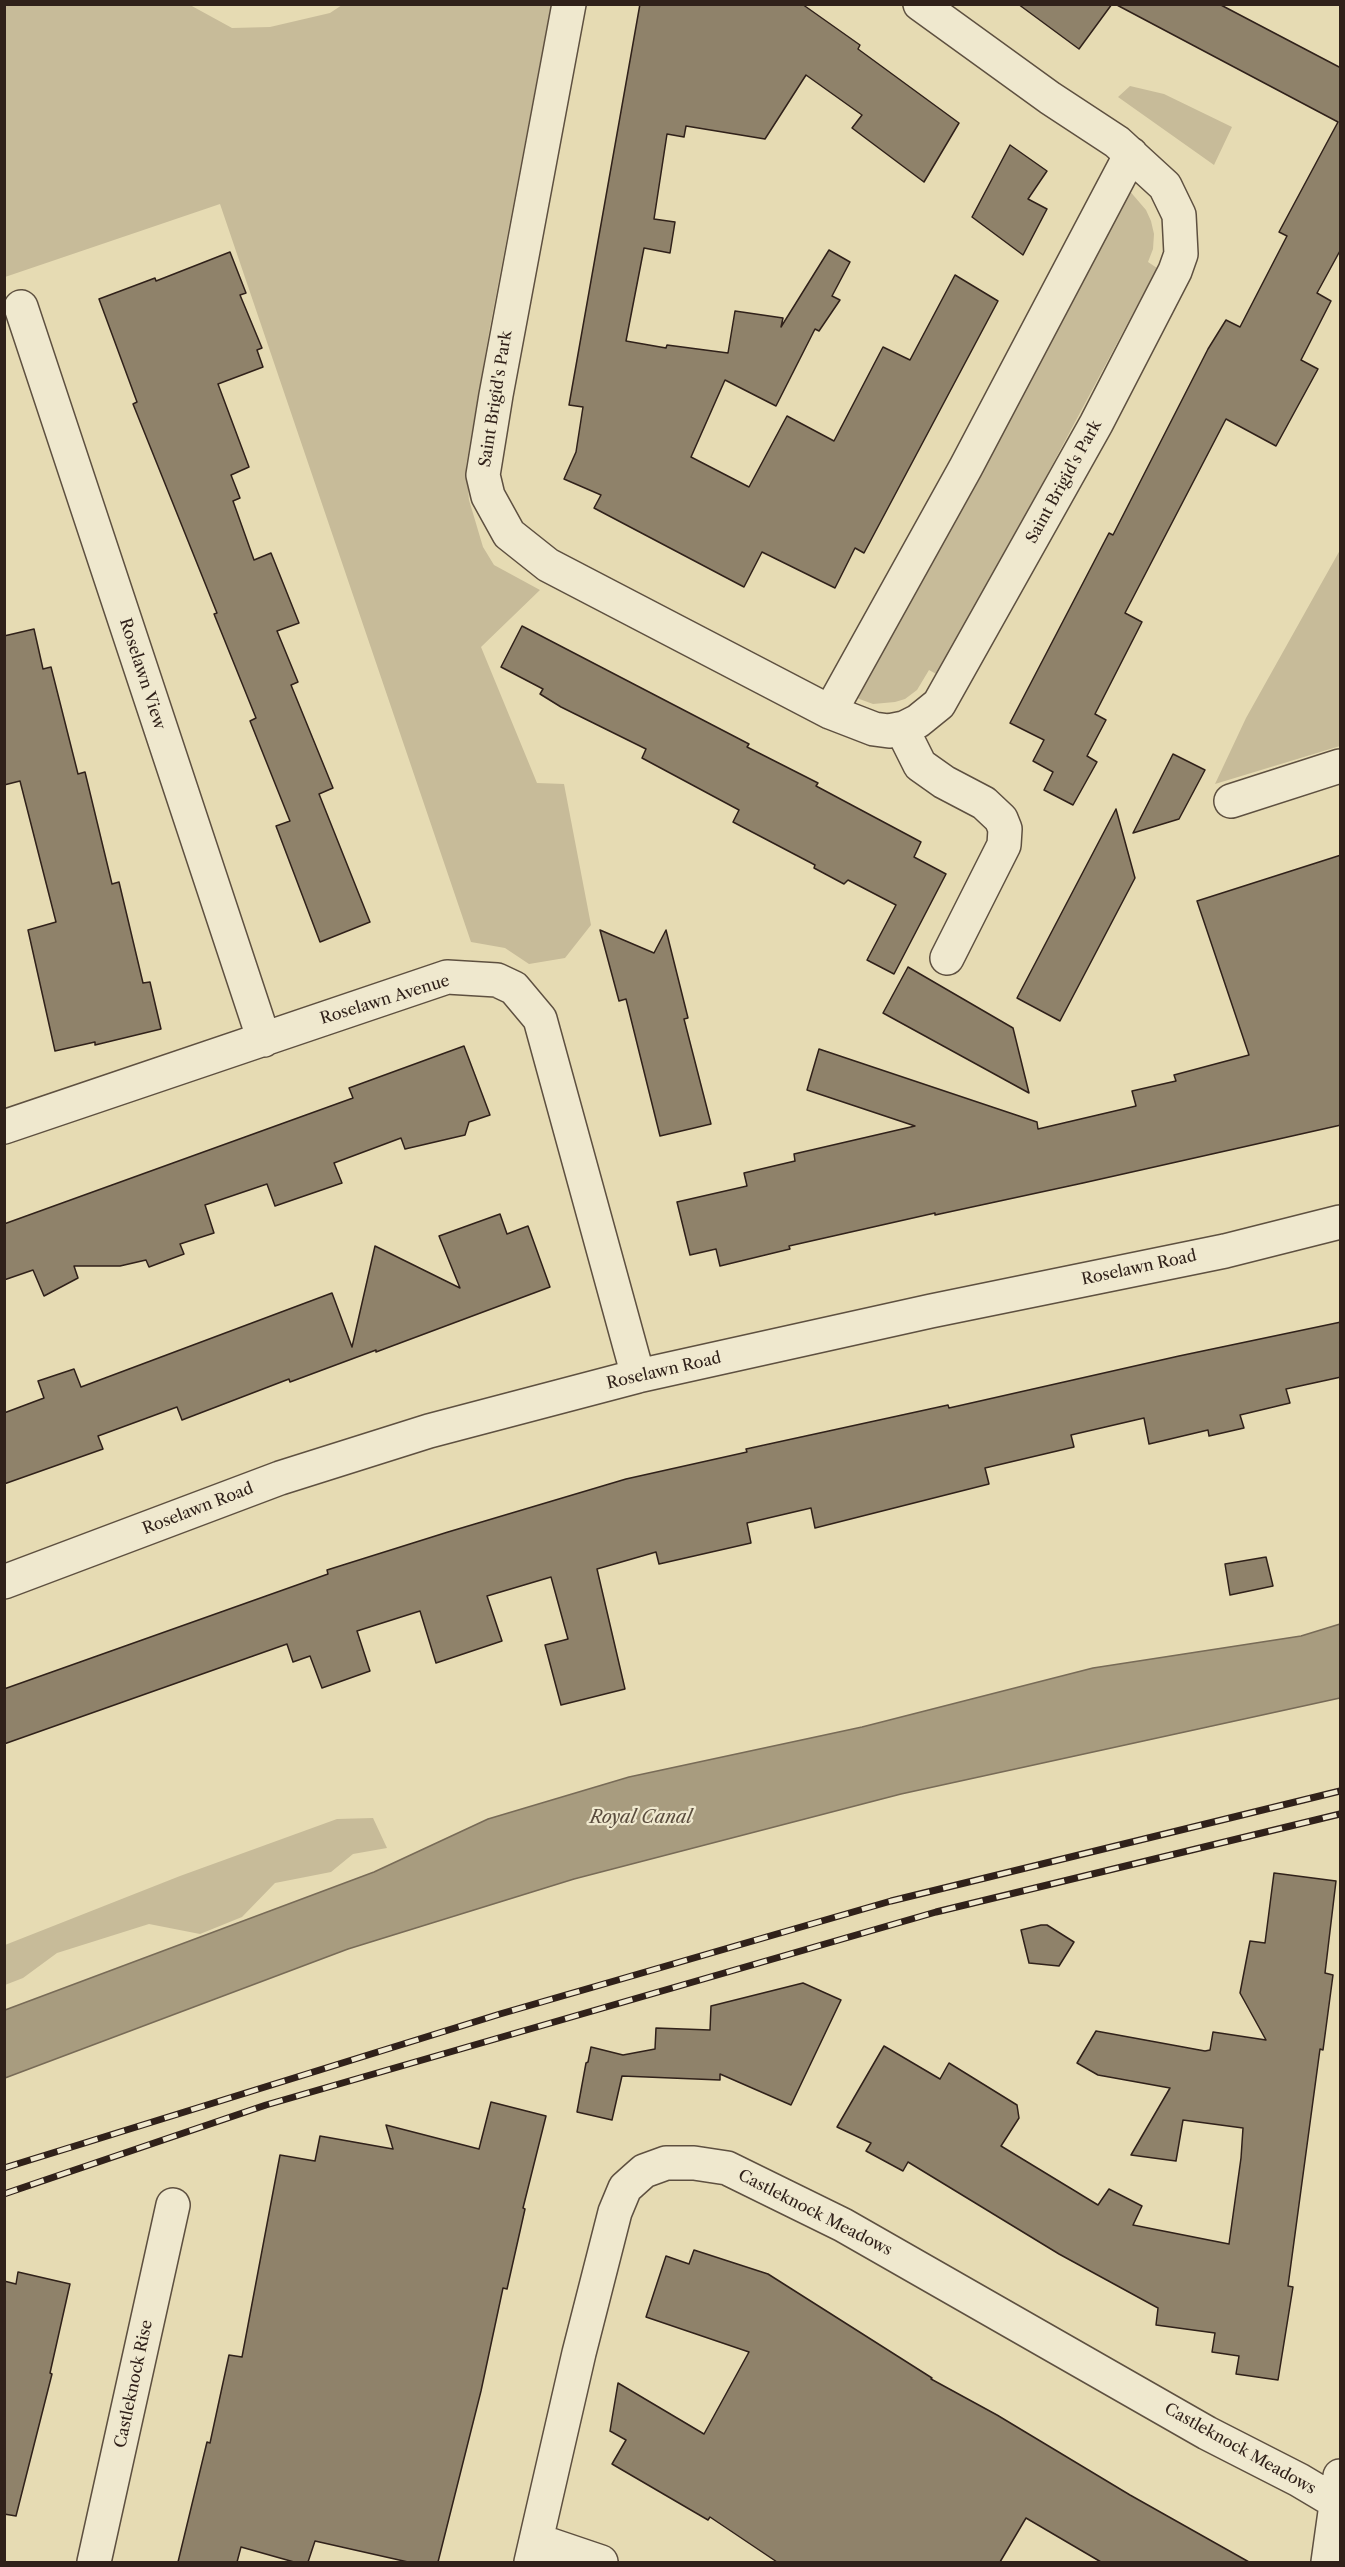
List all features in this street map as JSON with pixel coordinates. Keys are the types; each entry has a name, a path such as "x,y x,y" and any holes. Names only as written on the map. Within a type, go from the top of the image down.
{"street":[{"name":"Saint Brigid's Park","path":"569,4 496,395 483,475 488,496 516,543 548,565 830,712 874,729 889,731 904,728 918,721 939,704 1049,512 1175,271 1181,254 1182,240 1176,206 1165,186 1131,154 920,4"},
{"path":"830,712 961,475 1131,154"},
{"name":"Roselawn View","path":"21,308 264,1040"},
{"path":"904,728 920,765 944,782 984,803 1000,819 1005,829 1004,845 947,958"},
{"path":"1231,801 1341,766"},
{"name":"Roselawn Avenue","path":"4,1127 447,977 496,981 514,988 540,1019 638,1376"},
{"name":"Roselawn Road","path":"4,1582 280,1478 429,1431 638,1376 931,1311 1226,1251 1341,1222"},
{"name":"Castleknock Meadows","path":"533,2551 579,2353 615,2212 630,2183 644,2171 666,2163 694,2163 727,2168 843,2225 1207,2433 1299,2480 1338,2489"},
{"name":"Castleknock Rise","path":"94,2562 173,2205"},
{"path":"1328,2562 1338,2489"},
{"path":"533,2551 602,2562"}],"shaded area":[{"path":"4,5 190,5 232,28 270,27 330,13 342,5 551,5 466,466 469,500 483,547 494,565 540,590 481,647 537,783 564,784 591,925 565,958 529,964 505,948 471,942 220,204 5,277"},
{"path":"1130,86 1164,94 1232,127 1214,165 1118,97"},
{"path":"1128,189 1146,210 1151,221 1154,234 1153,249 1148,262 1157,268 940,676 929,670 917,690 905,699 895,702 873,704 854,697"},
{"path":"1340,550 1340,746 1215,784 1246,718"},
{"path":"373,1818 387,1848 353,1854 331,1872 275,1883 242,1917 200,1934 149,1924 57,1953 23,1978 5,1985 5,1945 180,1876 337,1819"}],"water":[{"name":"Royal Canal","path":"1340,1624 1340,1698 901,1794 574,1879 348,1949 5,2078 5,2010 374,1872 488,1819 629,1777 862,1727 1093,1668 1301,1636"}],"building":[{"path":"640,4 802,4 860,45 858,49 959,123 924,182 852,128 862,115 806,75 765,139 686,126 684,137 667,134 654,219 675,222 670,253 644,248 626,341 666,348 667,345 728,353 735,311 783,318 781,327 829,250 850,262 832,296 840,300 819,331 815,329 776,406 725,380 691,457 749,487 787,416 834,441 883,347 910,360 955,275 998,301 864,553 855,548 835,588 762,552 744,587 594,508 601,495 564,479 576,452 583,407 569,405"},
{"path":"1018,4 1112,4 1079,49"},
{"path":"1115,4 1219,4 1341,68 1341,249 1317,293 1331,301 1301,360 1318,369 1276,446 1226,419 1125,613 1142,622 1095,714 1106,720 1087,756 1097,762 1073,805 1044,790 1053,772 1033,761 1044,740 1010,723 1109,533 1113,535 1208,349 1226,320 1240,327 1287,236 1279,232 1338,122"},
{"path":"1010,145 1047,171 1028,199 1047,209 1023,255 972,217"},
{"path":"230,252 246,293 240,295 262,348 257,350 263,367 218,384 249,467 231,475 240,498 233,501 254,560 271,553 299,623 277,631 298,682 291,685 333,788 319,794 370,922 320,942 276,826 290,821 250,721 256,718 214,614 217,613 133,404 137,402 99,299 155,278 156,281"},
{"path":"522,626 749,744 747,747 818,783 816,786 921,842 914,857 946,874 894,974 867,960 896,905 848,880 844,884 814,868 815,865 733,822 739,810 642,758 646,749 561,707 540,694 543,689 501,667"},
{"path":"34,629 43,669 51,667 78,774 85,772 112,884 119,882 143,983 150,982 161,1029 95,1045 95,1042 55,1051 28,930 56,922 20,781 4,785 4,636"},
{"path":"1173,754 1205,770 1179,819 1133,833"},
{"path":"1116,809 1135,878 1060,1021 1017,998"},
{"path":"1341,855 1341,1125 789,1246 790,1249 720,1266 716,1249 690,1255 677,1202 747,1186 744,1173 795,1161 794,1154 915,1126 807,1090 819,1049 1037,1122 1038,1129 1136,1106 1132,1091 1176,1081 1174,1075 1249,1055 1197,901"},
{"path":"600,930 654,953 666,930 688,1018 684,1019 711,1124 660,1136 626,999 619,1001"},
{"path":"908,967 1013,1028 1029,1093 883,1013"},
{"path":"464,1046 490,1115 469,1122 465,1135 405,1149 401,1138 334,1163 342,1183 275,1206 267,1184 205,1205 214,1233 180,1244 184,1254 149,1267 146,1260 120,1266 74,1266 78,1278 44,1296 33,1270 4,1280 4,1224 353,1098 349,1088"},
{"path":"500,1214 507,1234 528,1226 550,1287 376,1352 376,1350 290,1382 289,1379 182,1420 177,1407 98,1436 103,1449 4,1484 4,1413 44,1398 38,1381 74,1369 81,1387 332,1293 352,1347 375,1246 460,1288 439,1236"},
{"path":"1341,1322 1341,1377 1286,1389 1290,1403 1240,1415 1244,1428 1209,1436 1208,1430 1149,1444 1144,1418 1071,1435 1074,1447 985,1468 989,1484 815,1528 811,1508 747,1523 751,1543 659,1564 656,1552 597,1569 625,1689 561,1705 545,1645 568,1639 551,1577 487,1596 502,1641 436,1663 420,1611 357,1631 370,1671 322,1688 310,1656 293,1662 287,1644 4,1744 4,1689 328,1574 327,1570 626,1479 747,1452 746,1449 948,1405 949,1408"},
{"path":"1266,1557 1273,1586 1230,1595 1225,1564"},
{"path":"1274,1873 1336,1881 1325,1973 1333,1975 1323,2050 1320,2049 1288,2286 1293,2287 1278,2380 1236,2374 1239,2356 1212,2352 1215,2333 1156,2325 1158,2308 1059,2254 908,2162 903,2171 866,2151 871,2143 837,2127 884,2046 940,2079 949,2063 1017,2105 1019,2118 1001,2146 1098,2205 1109,2189 1142,2206 1133,2225 1229,2244 1243,2128 1183,2120 1176,2161 1131,2155 1170,2088 1098,2075 1077,2063 1096,2031 1205,2051 1210,2050 1213,2032 1266,2040 1240,1993 1250,1941 1265,1943"},
{"path":"1047,1925 1074,1942 1059,1966 1029,1963 1021,1930"},
{"path":"803,1983 841,2000 791,2105 720,2074 720,2080 622,2076 612,2120 577,2112 591,2047 623,2055 655,2049 656,2028 710,2030 711,2006"},
{"path":"491,2102 546,2116 523,2208 525,2209 507,2289 503,2288 481,2391 438,2562 408,2562 315,2541 308,2562 294,2562 241,2547 237,2562 178,2562 207,2442 210,2443 229,2355 242,2357 280,2155 315,2161 320,2136 393,2149 386,2125 479,2149"},
{"path":"694,2250 768,2274 931,2379 1249,2562 1101,2562 1026,2518 1000,2562 777,2562 710,2517 708,2520 612,2464 626,2440 610,2431 618,2383 704,2434 749,2352 646,2317 666,2256 689,2264"},
{"path":"18,2272 70,2284 50,2373 52,2374 16,2516 4,2514 4,2281 16,2284"}],"railway":[{"path":"4,2168 500,2014 891,1901 1340,1791"},
{"path":"4,2194 266,2105 936,1912 1340,1814"}]}
